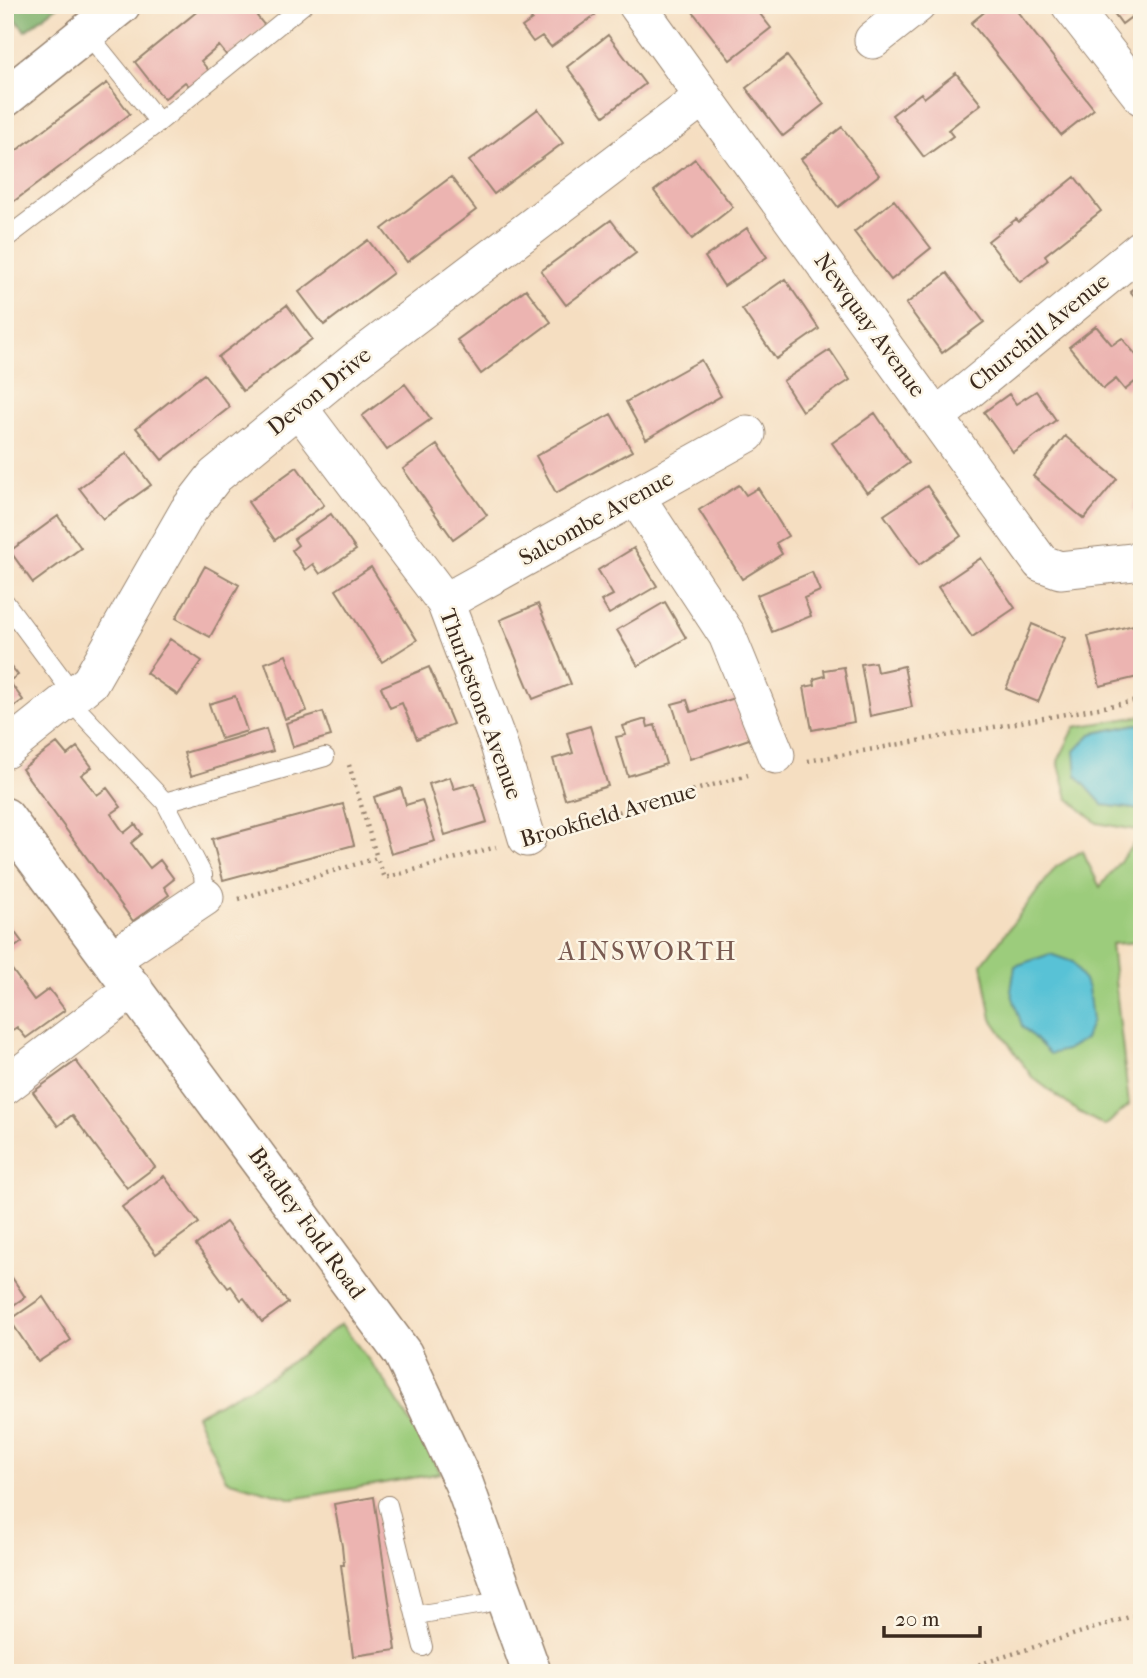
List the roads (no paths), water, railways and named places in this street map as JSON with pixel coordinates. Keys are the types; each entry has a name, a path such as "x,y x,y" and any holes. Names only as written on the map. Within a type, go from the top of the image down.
{"street":[{"path":"5,98 121,5"},
{"name":"Newquay Avenue","path":"637,5 1041,563 1060,570 1142,561"},
{"path":"873,40 918,5"},
{"path":"1070,5 1142,97"},
{"name":"Devon Drive","path":"5,750 90,682 188,511 215,476 355,361 703,97"},
{"name":"Churchill Avenue","path":"936,416 1142,248"},
{"name":"Thurlestone Avenue","path":"298,407 445,601 498,742 527,838"},
{"name":"Salcombe Avenue","path":"445,601 747,435"},
{"path":"636,497 727,635 779,764"},
{"name":"Bradley Fold Road","path":"5,817 403,1354 464,1484 532,1673"},
{"path":"5,1086 205,897"}],"lane":[{"path":"5,239 159,122 303,5"},
{"path":"87,33 159,122"},
{"path":"5,602 72,698 165,802 203,875 205,897"},
{"path":"165,802 324,757"},
{"path":"388,1505 423,1647"},
{"path":"416,1615 483,1604 506,1597"}],"water":[{"path":"1142,725 1142,810 1103,805 1077,776 1075,751 1091,734"},
{"path":"1050,954 1073,962 1088,988 1092,1020 1085,1039 1066,1050 1050,1054 1022,1026 1011,991 1015,966"}],"district":[{"name":"AINSWORTH","path":"648,951"}]}
